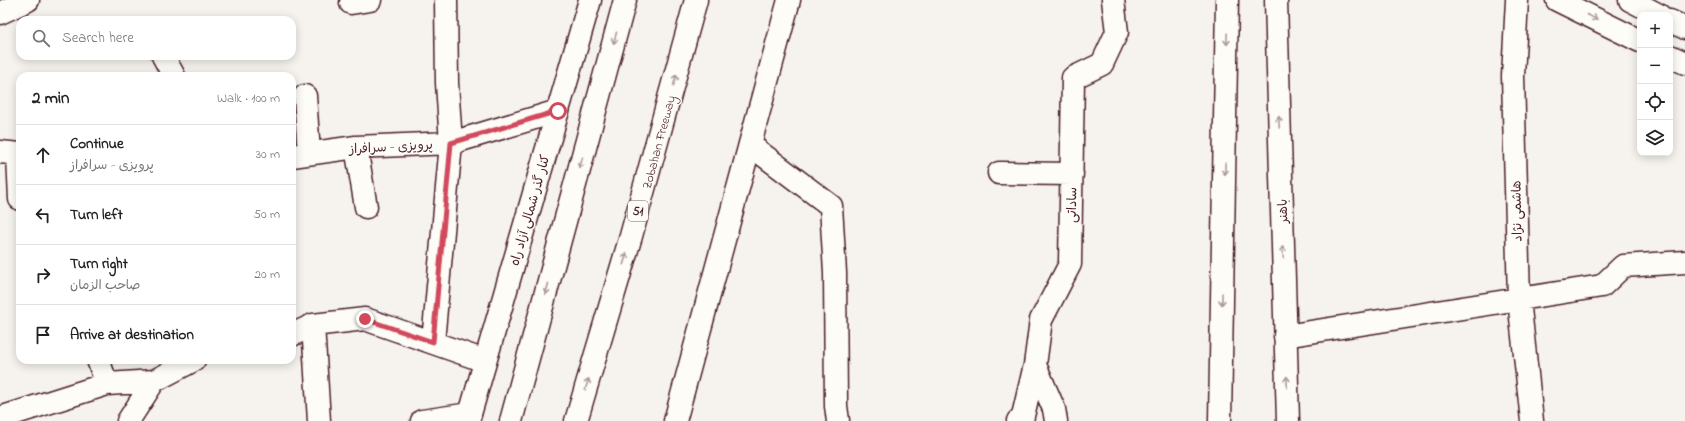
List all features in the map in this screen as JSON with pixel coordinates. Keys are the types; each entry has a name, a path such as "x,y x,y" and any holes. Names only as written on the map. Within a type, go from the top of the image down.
{"main road":[{"path":"0,13 28,0"},
{"path":"433,342 451,143 447,83 446,0"},
{"name":"کنار گذر شمالی آزاد راه","path":"469,417 590,0"},
{"path":"511,421 625,0"},
{"name":"Zobahan Freeway","path":"576,421 632,236 696,0"},
{"path":"675,421 789,0"},
{"name":"ساداتی","path":"1018,421 1022,420 1035,365 1041,320 1070,264 1073,78 1102,64 1117,32 1113,0"},
{"path":"1220,421 1227,0"},
{"name":"باهنر","path":"1276,0 1288,421"},
{"name":"هاشمی نژاد","path":"1517,0 1513,76 1518,299 1532,421"},
{"path":"1557,0 1637,40"},
{"path":"1630,0 1653,12"},
{"path":"1673,22 1685,28"},
{"path":"1673,57 1685,63"},
{"path":"165,60 172,72"},
{"path":"301,154 305,96"},
{"name":"پرویزی - سرافراز","path":"301,154 356,147 451,143 558,111"},
{"path":"750,145 831,206 836,273 836,406 838,421"},
{"path":"356,147 366,207"},
{"path":"13,154 16,173"},
{"path":"999,173 1072,174"},
{"path":"1286,336 1602,286 1623,266 1685,262"},
{"path":"296,333 313,325 365,319 485,361"},
{"path":"313,325 318,421"},
{"path":"100,364 108,384"},
{"path":"0,418 108,384 154,381 186,364"},
{"path":"1035,365 1054,408 1056,421"},
{"path":"128,421 154,381"},
{"path":"422,421 469,417"}],"route":[{"path":"365,319 433,342 451,143 558,111"}]}
